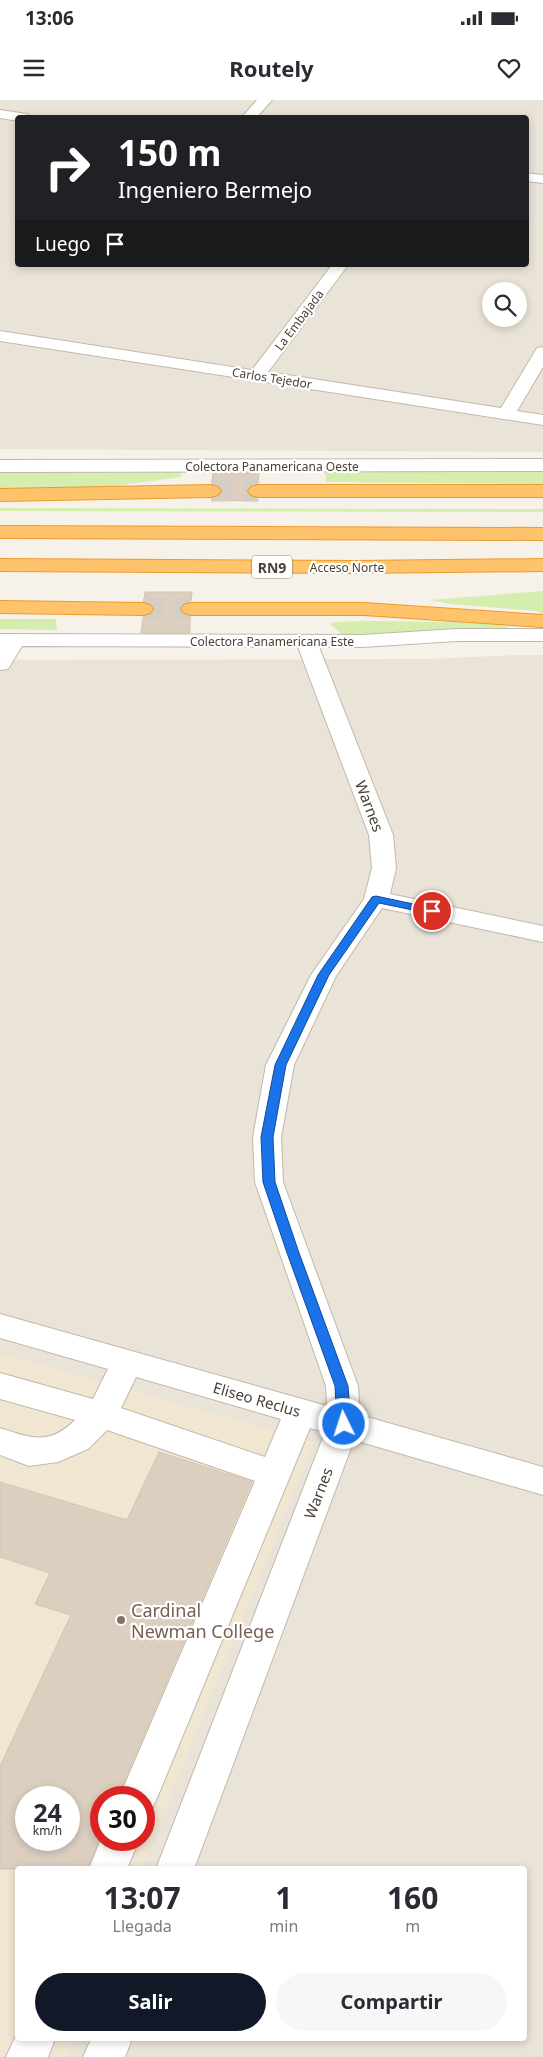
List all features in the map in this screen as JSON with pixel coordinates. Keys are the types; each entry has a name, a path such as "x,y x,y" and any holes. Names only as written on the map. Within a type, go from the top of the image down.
{"highway":[{"path":"0,495 211,491"},
{"path":"258,491 543,491"},
{"name":"RN9","path":"0,532 543,534"},
{"name":"Acceso Norte","path":"0,565 357,567 543,565"},
{"path":"0,607 143,609"},
{"path":"191,609 364,609 543,621"}],"street":[{"path":"251,115 265,100"},
{"path":"0,114 15,116"},
{"path":"529,177 543,179"},
{"name":"La Embajada","path":"257,375 338,267"},
{"name":"Carlos Tejedor","path":"0,336 543,420"},
{"path":"506,414 543,352"},
{"name":"Colectora Panamericana Oeste","path":"0,466 543,465"},
{"name":"Colectora Panamericana Este","path":"8,640 306,641 457,635 543,635"},
{"path":"0,664 8,640"},
{"name":"Warnes","path":"176,1866 344,1424 342,1386 269,1182 267,1137 280,1065 324,975 376,899 384,868 381,835 306,641"},
{"path":"376,899 543,934"},
{"name":"Eliseo Reclus","path":"0,1326 543,1481"},
{"path":"0,1441 29,1452 58,1448 76,1440 102,1415 127,1362"},
{"path":"0,1386 102,1415 275,1474"},
{"path":"143,1786 302,1411"},
{"path":"109,1866 115,1851"},
{"path":"27,2057 33,2041"},
{"path":"104,2057 109,2041"}],"shaded area":[{"path":"0,100 543,100 543,452 0,449"},
{"path":"543,655 543,2057 0,2057 0,660 430,659"},
{"name":"Cardinal Newman College","path":"0,1353 314,1442 155,1834 155,1786 90,1786 90,1851 148,1851 142,1866 15,1866 15,2041 72,2041 65,2057 0,2057"}],"green space":[{"path":"180,470 181,477 106,487 0,490 0,471"},
{"path":"325,470 543,471 543,484 326,482"},
{"path":"0,508 543,509 543,512 0,511"},
{"path":"543,591 543,614 537,611 450,604 430,600"},
{"path":"0,619 56,619 57,630 0,629"},
{"path":"336,622 507,623 508,628 454,629 357,637 344,636 330,624"}],"building":[{"path":"213,473 259,473 258,483 250,485 246,491 250,496 258,499 258,501 211,500 220,496 223,491 220,486 212,483"},
{"path":"145,592 192,592 191,601 183,603 179,609 182,614 190,617 190,633 141,633 143,617 151,615 155,609 152,604 144,601"},
{"path":"159,1452 252,1482 122,1786 90,1786 90,1851 95,1851 88,1866 15,1866 15,1869 0,1869 0,1766 71,1615 35,1604 50,1573 0,1557 0,1482 127,1520"}],"tunnel":[{"path":"211,491 258,491"},
{"path":"143,609 191,609"}],"place":[{"name":"Cardinal Newman College","path":"121,1620"}],"route":[{"path":"344,1424 342,1386 269,1182 267,1137 280,1065 324,975 376,899 432,911"}]}
